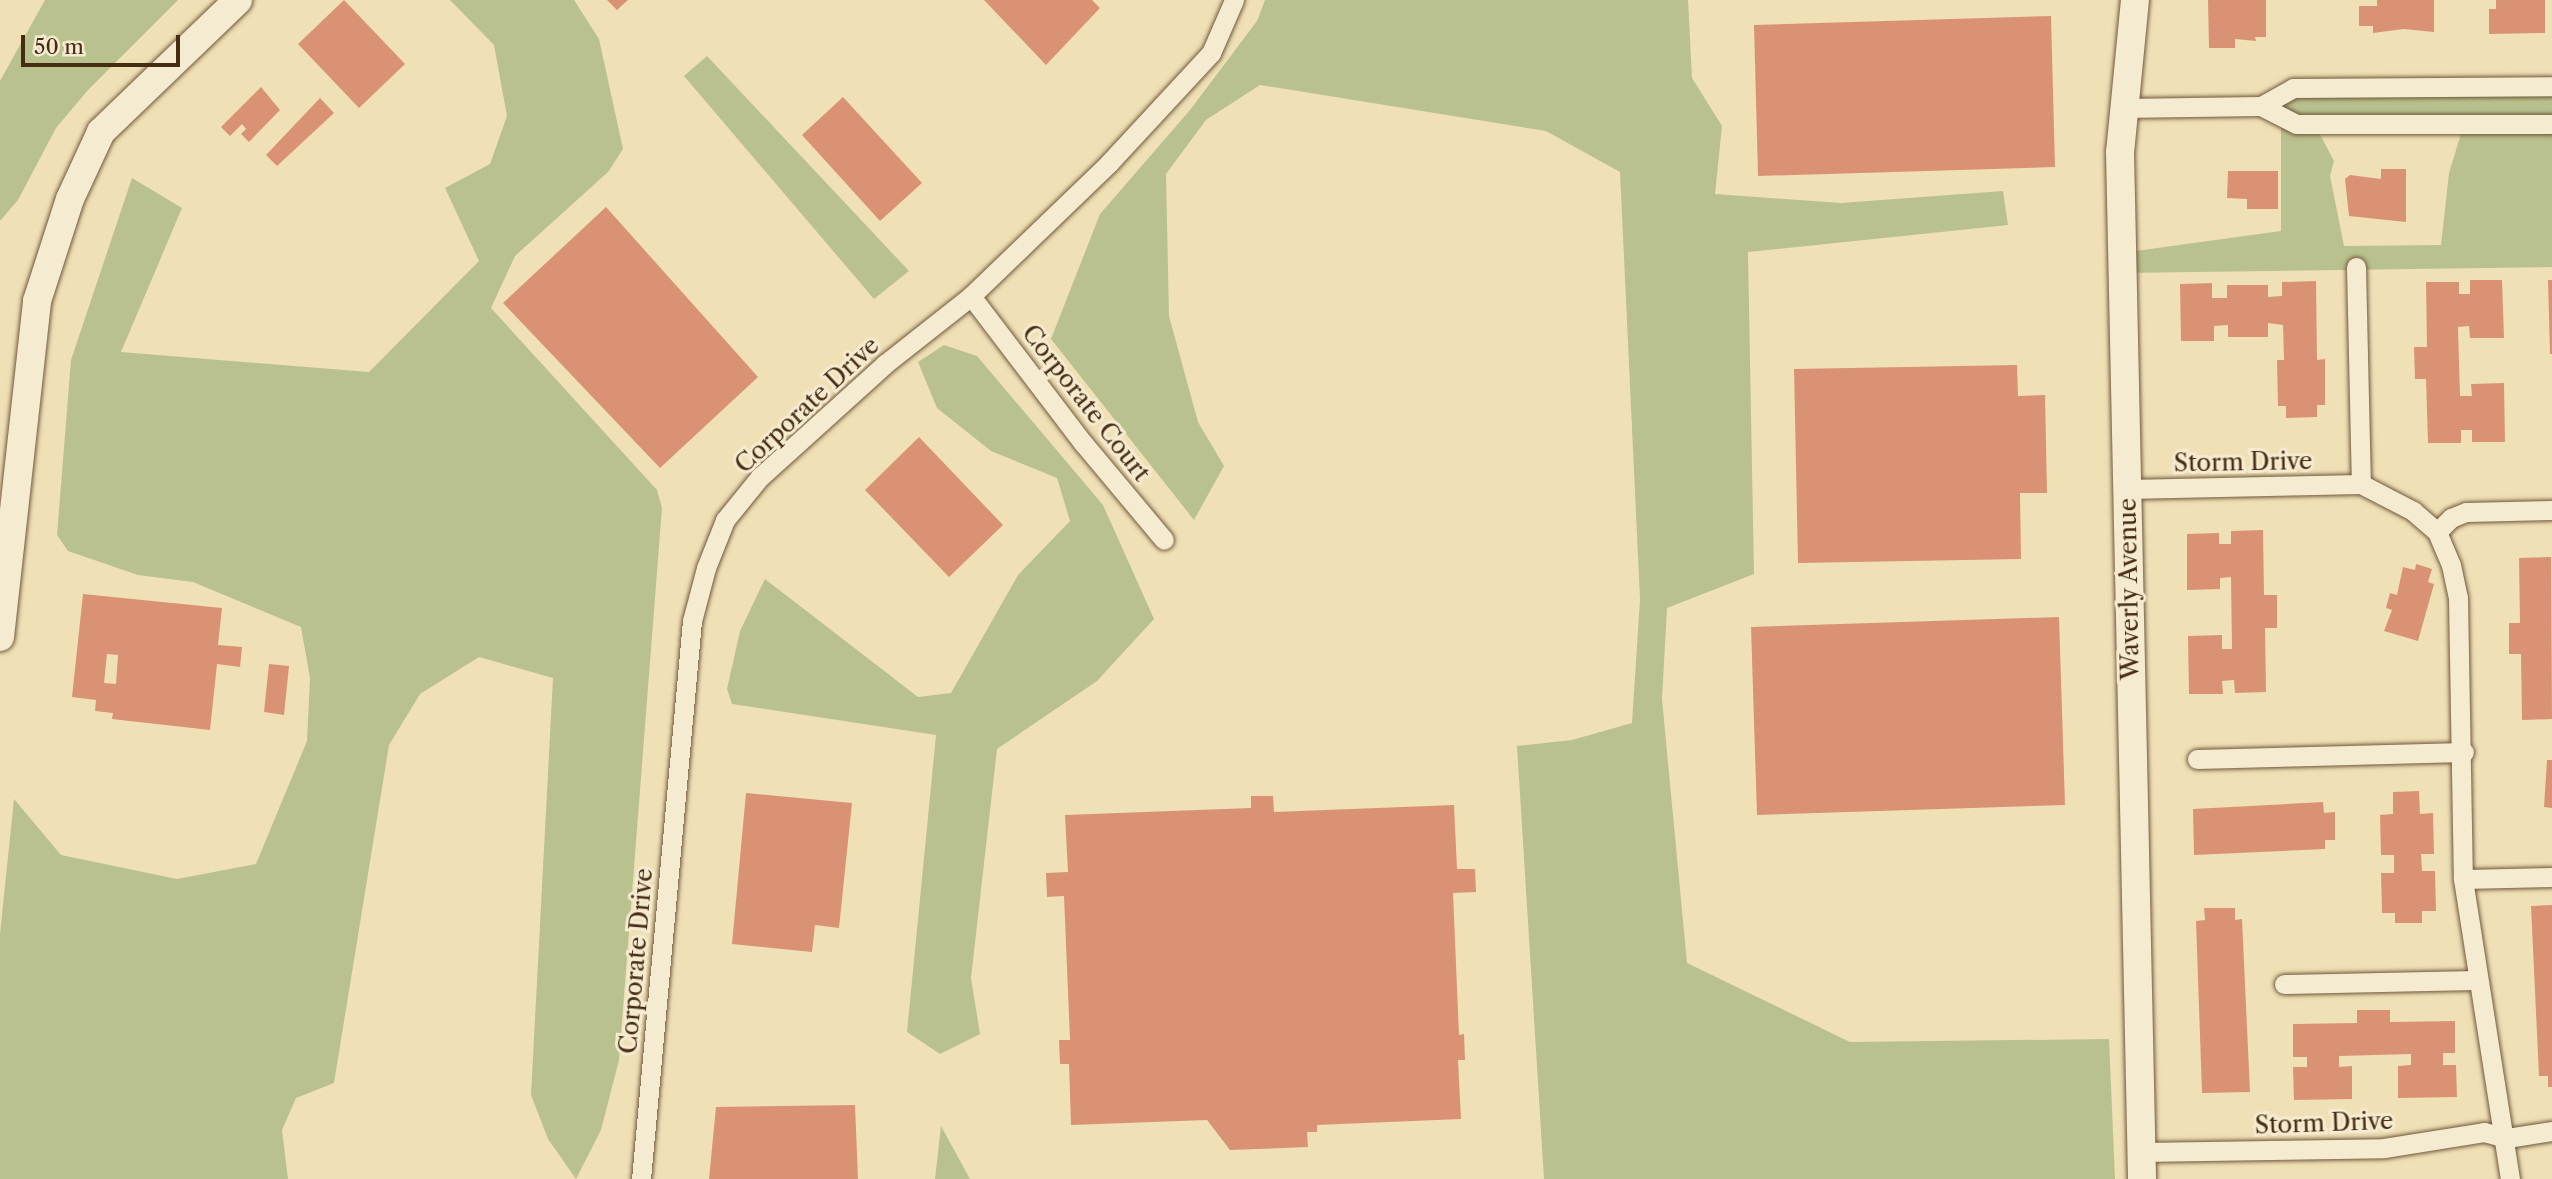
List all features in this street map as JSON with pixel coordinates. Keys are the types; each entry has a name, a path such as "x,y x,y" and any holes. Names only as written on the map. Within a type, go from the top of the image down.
{"street":[{"path":"0,637 37,301 70,199 101,132 238,0"},
{"name":"Corporate Drive","path":"641,1179 692,621 706,568 725,520 760,477 885,365 971,296 1109,163 1211,53 1234,0"},
{"name":"Waverly Avenue","path":"2135,0 2122,108 2141,1166"},
{"path":"2122,108 2261,106 2293,88 2552,86"},
{"path":"2261,106 2295,124 2552,124"},
{"path":"2356,267 2361,484"},
{"name":"Corporate Court","path":"971,296 1083,443 1164,540"},
{"name":"Storm Drive","path":"2127,489 2361,484 2413,511 2437,532"},
{"path":"2510,1179 2507,1138 2478,980 2463,879 2464,752 2458,598 2437,532 2451,518 2466,512 2552,510"},
{"path":"2197,759 2464,752"},
{"path":"2463,879 2552,877"},
{"path":"2284,984 2478,980"},
{"name":"Storm Drive","path":"2141,1166 2384,1148 2484,1132 2507,1138 2552,1131"}],"green space":[{"path":"45,0 178,0 88,90 56,128 18,200 0,221 0,81"},
{"path":"450,0 574,0 599,39 623,149 608,172 515,256 491,308 657,490 662,508 619,1060 601,1130 576,1179 548,1139 531,1095 553,678 479,657 420,694 389,745 334,1083 296,1098 282,1130 288,1179 0,1179 0,934 14,799 61,855 177,879 256,864 307,741 310,678 301,627 193,582 138,575 68,551 57,535 71,360 132,178 182,208 121,352 369,372 479,261 445,188 490,164 507,116 494,45"},
{"path":"1265,0 1688,0 1692,78 1722,126 1715,194 1841,203 2003,191 2008,225 1748,252 1754,574 1667,608 1662,699 1687,963 1850,1042 2109,1039 2115,1179 1544,1179 1517,746 1572,740 1632,723 1640,599 1620,172 1546,131 1260,85 1206,120 1166,174 1169,316 1198,422 1224,466 1194,520 1051,339 1100,214 1190,110 1257,21"},
{"path":"707,56 909,271 874,299 684,76"},
{"path":"2552,86 2552,267 2122,273 2121,253 2281,231 2281,116 2261,106 2293,88","holes":["2464,124 2449,173 2441,245 2344,246 2330,176 2334,161 2315,125"]},
{"path":"944,345 977,356 1103,505 1154,619 1097,681 997,749 971,978 980,1034 940,1054 907,1032 936,735 732,704 727,689 740,631 765,579 918,697 951,693 1018,575 1070,521 1057,478 991,451 937,408 918,362"},
{"path":"941,1126 970,1179 935,1179"}],"building":[{"path":"344,0 405,64 359,108 298,44"},
{"path":"607,0 628,0 617,10"},
{"path":"984,0 1092,0 1100,8 1046,65"},
{"path":"2208,0 2266,0 2266,37 2255,37 2256,41 2235,39 2235,48 2209,48"},
{"path":"2377,0 2434,0 2434,32 2404,29 2373,33 2373,26 2359,26 2359,6 2377,6"},
{"path":"2496,0 2545,0 2545,33 2489,34 2489,9 2496,9"},
{"path":"2051,16 2055,167 1758,176 1754,25"},
{"path":"261,87 280,110 249,142 241,134 246,129 242,124 230,136 221,127"},
{"path":"843,97 922,183 880,221 802,135"},
{"path":"320,98 334,113 277,166 266,155"},
{"path":"2381,169 2406,169 2406,222 2349,216 2345,179 2350,175 2381,179"},
{"path":"2228,171 2278,171 2278,209 2247,209 2247,199 2227,198"},
{"path":"606,207 758,377 660,468 503,303"},
{"path":"2470,280 2502,280 2504,338 2470,338 2469,326 2458,327 2460,396 2472,396 2471,384 2504,383 2505,442 2472,442 2472,430 2461,430 2461,443 2428,443 2426,379 2415,379 2414,347 2427,347 2426,282 2459,282 2459,294 2470,294"},
{"path":"2548,280 2552,280 2552,354 2550,354"},
{"path":"2316,281 2317,360 2325,359 2325,405 2317,405 2317,417 2286,418 2286,406 2278,406 2277,360 2284,360 2283,325 2268,323 2268,337 2228,337 2228,325 2214,326 2214,341 2181,341 2180,284 2212,283 2212,298 2227,298 2227,285 2268,285 2268,297 2282,296 2282,282"},
{"path":"2017,365 2018,396 2045,395 2047,493 2020,493 2021,559 1798,563 1794,369"},
{"path":"919,437 1003,525 949,577 865,490"},
{"path":"2263,530 2264,595 2277,595 2277,628 2265,628 2266,692 2235,693 2234,680 2222,681 2223,694 2189,694 2188,636 2222,635 2222,649 2232,649 2231,577 2220,578 2220,589 2187,590 2187,534 2219,533 2219,544 2231,544 2231,531"},
{"path":"2551,557 2552,719 2522,720 2521,654 2509,654 2509,623 2520,623 2519,558"},
{"path":"2416,564 2432,569 2428,582 2434,584 2418,641 2384,631 2392,610 2386,608 2390,593 2397,595 2403,567 2415,570"},
{"path":"83,594 222,608 218,645 242,647 240,667 217,664 210,730 112,719 113,713 95,711 96,700 72,697","holes":["107,654 118,655 116,684 104,683"]},
{"path":"2059,617 2065,805 1757,815 1751,627"},
{"path":"269,664 289,666 284,715 264,712"},
{"path":"2547,760 2552,760 2552,808 2544,807"},
{"path":"2419,791 2420,814 2433,813 2434,854 2421,854 2422,871 2435,871 2436,911 2422,911 2422,923 2395,923 2395,913 2382,913 2381,873 2394,873 2394,855 2381,855 2380,815 2393,814 2393,792"},
{"path":"746,793 852,803 839,928 815,925 812,952 732,944"},
{"path":"1251,796 1273,796 1274,812 1454,805 1457,869 1475,869 1476,892 1453,893 1459,1035 1464,1034 1465,1060 1458,1060 1461,1119 1317,1125 1317,1132 1307,1132 1308,1147 1230,1150 1207,1120 1071,1125 1069,1064 1060,1064 1059,1040 1070,1040 1064,896 1047,897 1046,873 1068,872 1065,815 1251,808"},
{"path":"2323,802 2324,813 2335,812 2335,840 2325,840 2325,849 2194,855 2193,809"},
{"path":"2552,905 2552,1087 2548,1087 2548,1076 2539,1076 2531,906"},
{"path":"2204,908 2235,908 2235,920 2242,919 2250,1092 2202,1093 2196,921 2205,920"},
{"path":"2357,1010 2390,1010 2390,1022 2455,1021 2455,1053 2443,1053 2443,1065 2456,1065 2457,1097 2398,1098 2398,1066 2411,1065 2411,1054 2339,1056 2339,1067 2352,1066 2352,1099 2294,1100 2293,1067 2307,1067 2307,1057 2293,1057 2293,1024 2357,1023"},
{"path":"855,1105 858,1179 709,1179 716,1107"}]}
